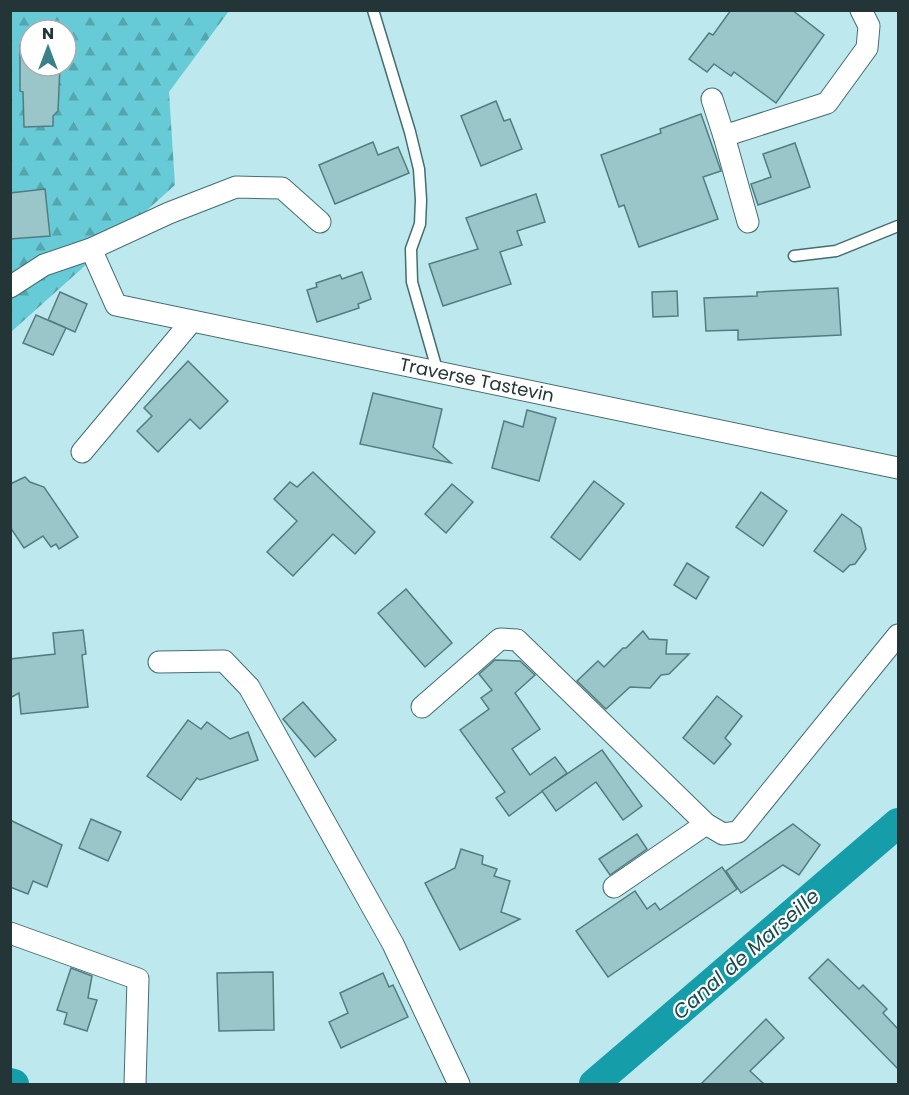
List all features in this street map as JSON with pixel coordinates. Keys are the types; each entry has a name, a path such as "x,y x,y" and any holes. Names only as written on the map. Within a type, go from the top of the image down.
{"street":[{"path":"724,136 826,103 867,48 869,26 861,10"},
{"path":"712,99 748,222"},
{"path":"10,287 44,265 91,249 169,213 236,187 282,188 320,222"},
{"name":"Traverse Tastevin","path":"91,249 116,305 898,468"},
{"path":"82,452 191,322"},
{"path":"422,707 500,639 518,640 706,824 723,834 738,832 898,635"},
{"path":"159,662 224,661 249,687 393,944 459,1084"},
{"path":"614,887 706,824"},
{"path":"10,933 138,979 135,1084"}],"lane":[{"path":"373,10 419,169 420,224 411,249 412,282 439,374"},
{"path":"794,256 836,251 898,226"}],"green space":[{"path":"11,11 229,11 169,92 175,185 11,332"}],"building":[{"path":"731,10 792,10 824,35 776,103 734,72 731,76 714,64 707,72 689,59 709,33 713,35"},
{"path":"20,78 59,78 58,111 53,116 53,126 24,127 23,92 20,91"},
{"path":"496,101 504,121 510,119 522,149 481,166 461,116"},
{"path":"701,114 721,171 703,177 718,219 639,247 624,205 619,207 601,155 661,133 660,129"},
{"path":"373,142 378,155 398,147 409,173 335,204 319,165"},
{"path":"795,143 810,187 758,205 751,184 771,177 763,154"},
{"path":"45,189 50,236 10,239 10,193"},
{"path":"536,194 545,222 517,231 522,245 500,252 511,284 443,306 429,264 478,249 466,218"},
{"path":"362,272 371,299 358,304 359,308 317,322 307,290 317,287 316,283 340,275 342,279"},
{"path":"838,288 841,335 738,340 738,330 706,331 704,298 757,296 757,292"},
{"path":"677,291 678,316 653,317 652,292"},
{"path":"60,292 87,304 75,332 48,320"},
{"path":"36,315 66,328 53,355 23,343"},
{"path":"188,361 228,401 200,429 190,419 158,452 137,431 152,416 144,408"},
{"path":"373,393 442,409 433,447 451,463 360,444"},
{"path":"527,410 556,418 539,481 492,468 504,421 523,427"},
{"path":"313,472 375,532 355,554 333,534 293,576 267,552 297,521 274,499 290,482 297,487"},
{"path":"25,477 30,482 44,487 78,537 59,549 56,544 51,547 43,536 24,548 10,527 10,484"},
{"path":"594,481 624,504 580,560 551,537"},
{"path":"452,484 473,502 446,533 425,514"},
{"path":"761,492 787,511 763,546 736,527"},
{"path":"842,514 861,528 866,549 855,564 850,565 843,572 814,551"},
{"path":"687,563 709,577 696,599 674,585"},
{"path":"406,589 452,643 425,667 378,613"},
{"path":"83,630 86,654 82,655 88,707 21,714 19,693 10,698 10,659 55,654 53,633"},
{"path":"643,631 649,639 667,640 666,654 689,654 669,674 661,675 650,688 630,687 606,709 577,681 598,661 604,667"},
{"path":"495,660 520,661 535,675 515,693 540,729 512,749 530,775 555,757 567,773 509,816 496,798 505,792 460,730 489,709 481,698 492,690 479,674"},
{"path":"717,696 742,716 725,738 731,744 714,764 683,738"},
{"path":"303,702 336,740 315,757 283,719"},
{"path":"188,720 201,729 207,722 230,739 248,732 258,760 200,780 197,778 181,800 147,776"},
{"path":"602,750 642,806 623,820 596,782 556,811 542,791"},
{"path":"91,819 121,832 108,861 79,848"},
{"path":"10,820 62,845 47,887 33,881 28,894 10,887"},
{"path":"793,824 820,845 799,875 783,865 741,893 726,871"},
{"path":"637,834 647,849 610,875 599,859"},
{"path":"461,849 483,856 482,864 497,869 494,876 510,881 501,912 520,919 460,950 425,883 455,868"},
{"path":"722,867 737,889 608,977 576,931 635,891 647,909 655,903 660,910"},
{"path":"828,959 859,989 863,985 887,1009 883,1013 898,1029 898,1069 809,978"},
{"path":"71,968 92,976 88,998 97,1000 87,1031 64,1024 67,1013 57,1010"},
{"path":"273,972 274,1030 219,1031 217,973"},
{"path":"383,973 389,987 393,985 408,1017 341,1048 329,1022 348,1013 340,993"},
{"path":"766,1019 784,1038 750,1071 764,1084 701,1084"}],"waterway":[{"name":"Canal de Marseille","path":"594,1084 898,823"},
{"name":"Canal de Marseille","path":"10,1083 14,1084"}]}
